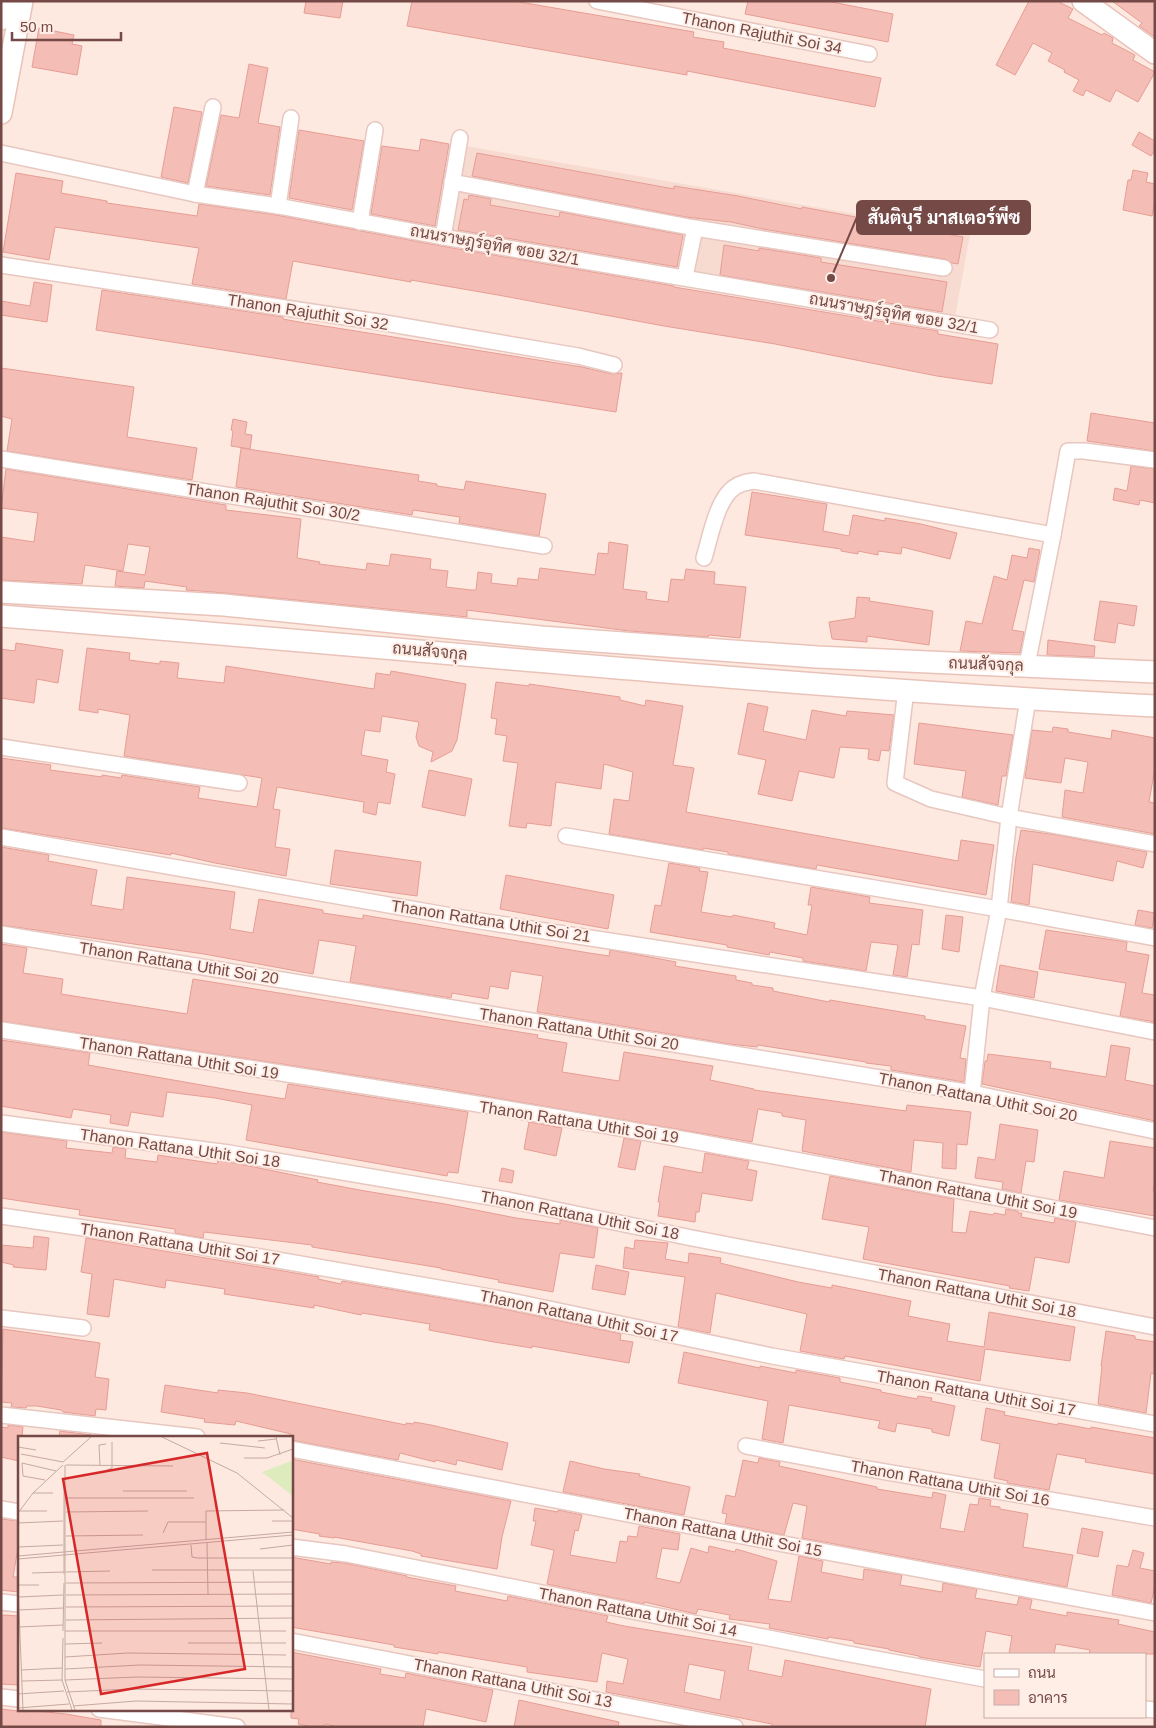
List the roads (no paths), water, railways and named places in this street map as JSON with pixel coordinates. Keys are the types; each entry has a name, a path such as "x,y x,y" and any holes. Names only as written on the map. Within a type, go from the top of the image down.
{"street":[{"path":"1,19 5,1"},
{"path":"1,113 22,1"},
{"name":"Thanon Rajuthit Soi 34","path":"597,1 869,54"},
{"path":"1084,1 1155,53"},
{"path":"195,194 213,107"},
{"path":"278,206 291,118"},
{"path":"360,222 375,130"},
{"path":"443,237 460,138"},
{"name":"ถนนราษฎร์อุทิศ ซอย 32/1","path":"1,153 195,194 278,206 443,237 990,330"},
{"path":"452,182 695,228 944,268"},
{"path":"685,277 695,228"},
{"name":"Thanon Rajuthit Soi 32","path":"1,265 385,323 578,356 614,365"},
{"path":"1027,665 1068,451 1084,451 1155,460"},
{"name":"Thanon Rajuthit Soi 30/2","path":"1,459 544,546"},
{"path":"704,558 722,501 728,492 736,486 754,481 1053,535"},
{"name":"ถนนสัจจกุล","path":"1,592 224,605 541,637 817,657 1155,672"},
{"name":"ถนนสัจจกุล","path":"1,616 793,682 1155,706"},
{"path":"817,657 859,686"},
{"path":"906,689 895,783 931,799 1009,818 1155,844"},
{"path":"972,1093 982,998 999,909 1009,818 1028,699"},
{"path":"1,747 239,783"},
{"path":"566,836 999,909 1155,938"},
{"name":"Thanon Rattana Uthit Soi 21","path":"1,837 480,921 982,998 1155,1032"},
{"name":"Thanon Rattana Uthit Soi 20","path":"1,934 972,1093 1155,1131"},
{"name":"Thanon Rattana Uthit Soi 19","path":"1,1030 691,1141 1155,1228"},
{"name":"Thanon Rattana Uthit Soi 18","path":"1,1123 229,1153 508,1200 702,1240 1155,1327"},
{"name":"Thanon Rattana Uthit Soi 17","path":"1,1216 139,1236 486,1297 772,1356 1155,1424"},
{"path":"1,1318 82,1328"},
{"path":"1,1416 188,1436"},
{"name":"Thanon Rattana Uthit Soi 16","path":"746,1446 1155,1518"},
{"name":"Thanon Rattana Uthit Soi 15","path":"292,1449 1155,1613"},
{"path":"1,1510 18,1512"},
{"name":"Thanon Rattana Uthit Soi 14","path":"292,1547 346,1554 844,1653 984,1679"},
{"path":"1,1602 18,1604"},
{"name":"Thanon Rattana Uthit Soi 13","path":"292,1641 735,1727"},
{"path":"1,1697 18,1699"},
{"path":"107,1710 237,1727"}],"place":[{"name":"สันติบุรี มาสเตอร์พีซ","path":"831,278"}]}
